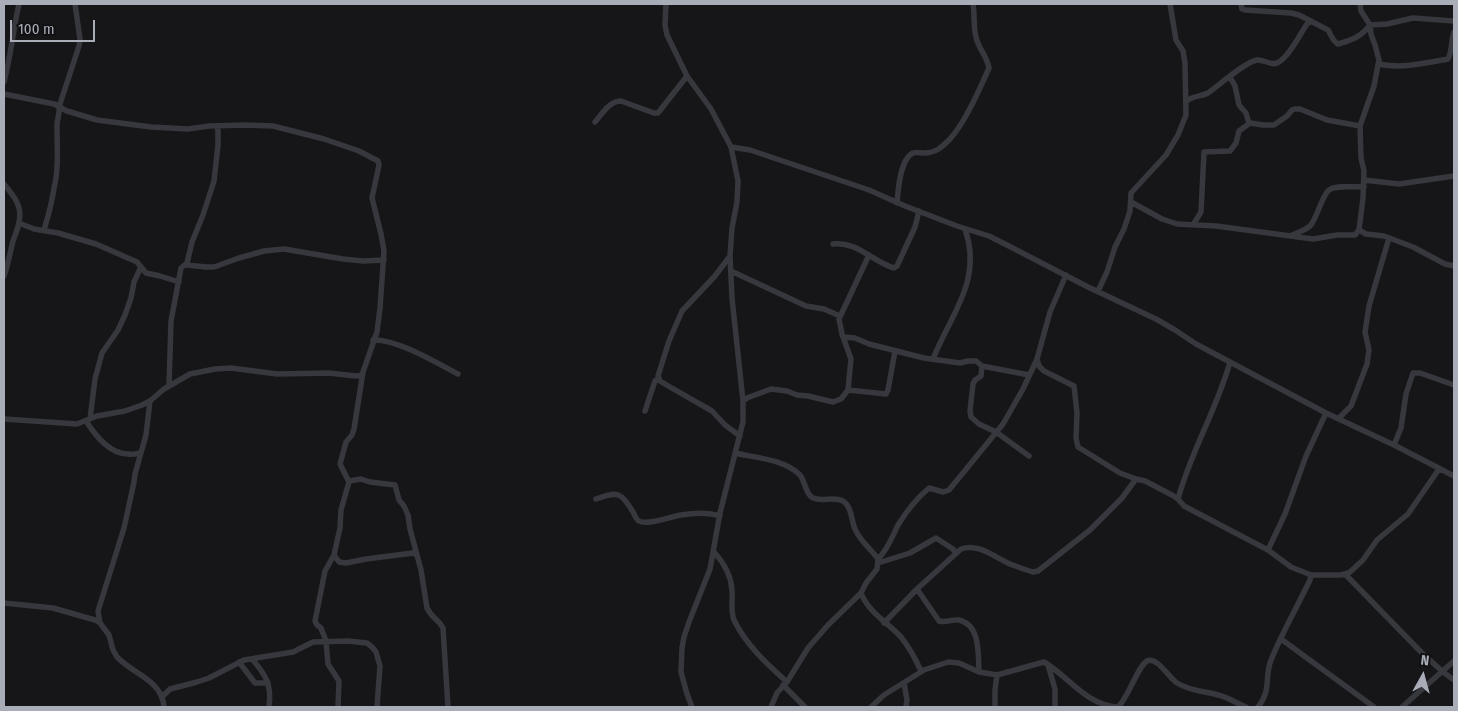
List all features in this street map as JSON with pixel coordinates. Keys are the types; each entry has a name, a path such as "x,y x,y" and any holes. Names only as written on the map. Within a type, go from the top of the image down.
{"street":[{"path":"4,82 10,59 13,27 18,4"},
{"path":"44,230 54,189 59,107 80,46 75,4"},
{"path":"666,4 665,25 667,35 687,76 711,109 731,147 737,171 738,188 732,228 730,271 743,401 743,422 720,516 709,575 689,622 682,648 681,672 686,694 692,707"},
{"path":"898,203 900,178 907,157 913,153 936,151 952,136 970,108 988,68 988,62 979,47 976,37 973,4"},
{"path":"1098,291 1108,272 1115,247 1124,229 1130,211 1132,191 1166,155 1186,116 1186,63 1183,51 1176,40 1170,4"},
{"path":"1240,4 1242,9 1245,10 1299,15 1328,30 1338,44 1363,34 1370,26 1413,18 1454,21"},
{"path":"1131,202 1172,223 1318,239 1337,235 1353,236 1359,230 1364,184 1360,151 1360,126 1374,86 1378,64 1378,56 1370,26 1361,11 1360,4"},
{"path":"1186,102 1191,98 1208,94 1241,68 1254,61 1260,60 1273,64 1278,62 1311,21"},
{"path":"1378,64 1395,67 1448,59 1454,32"},
{"path":"594,122 616,101 658,113 687,76"},
{"path":"1230,77 1235,86 1239,105 1246,113 1250,123"},
{"path":"4,94 54,104 67,112 97,120 151,127 188,128 262,125 296,131 352,148 378,161 372,198 381,234 384,260 377,332 362,375 354,429 345,444 340,464 349,481 341,510 340,528 334,555 325,570 316,617 316,623 321,628 326,641 328,664 339,681 338,707"},
{"path":"1193,225 1201,212 1204,152 1230,151 1236,143 1239,132 1250,123 1274,124 1295,109 1327,120 1360,126"},
{"path":"187,264 192,242 214,181 218,130 216,126"},
{"path":"731,147 750,150 869,190 996,240 1156,319 1196,344 1230,362 1454,476"},
{"path":"1290,236 1310,226 1329,189 1364,184 1399,184 1454,176"},
{"path":"4,184 19,204 20,211 19,223 4,276"},
{"path":"833,244 847,244 887,266 896,267 915,227 919,211"},
{"path":"19,223 96,244 138,262 146,273 180,282"},
{"path":"934,359 959,304 970,271 970,241 965,229"},
{"path":"1359,230 1366,234 1382,235 1408,245 1445,264 1454,266"},
{"path":"1339,418 1351,406 1366,364 1369,350 1365,332 1369,306 1389,238"},
{"path":"169,386 171,321 182,267 187,264 214,267 264,251 284,249 343,259 384,260"},
{"path":"743,401 771,389 833,402 841,399 848,390 852,359 840,324 840,316 869,255"},
{"path":"645,411 655,381 659,378 663,357 682,311 715,276 730,256"},
{"path":"140,453 126,454 113,449 98,438 88,420 95,378 102,353 118,330 132,298 134,282 141,268"},
{"path":"730,271 809,307 824,309 840,316"},
{"path":"771,707 778,693 808,648 828,625 861,594 866,583 877,569 878,561 888,547 901,521 919,498 929,488 943,492 949,490 1010,412 1037,359 1050,312 1066,275"},
{"path":"844,337 855,338 865,343 895,351 960,363 976,362 982,366 1029,375"},
{"path":"373,340 386,341 427,357 458,374"},
{"path":"848,390 887,394 895,351"},
{"path":"1037,359 1039,366 1044,372 1074,386 1078,447 1120,473 1145,481 1178,499 1184,506 1268,550 1291,567 1312,575 1345,574 1363,560 1377,540 1408,514 1439,469"},
{"path":"1178,499 1184,478 1221,392 1230,362"},
{"path":"982,366 981,376 975,380 974,384 970,411 971,417 975,422 996,432 1029,456"},
{"path":"4,419 74,424 125,411 150,402 169,386 190,374 223,368 277,374 329,373 362,375"},
{"path":"1394,445 1401,428 1406,394 1413,373 1425,375 1454,386"},
{"path":"659,378 670,387 712,411 725,425 740,436"},
{"path":"100,623 98,615 100,606 124,528 134,474 146,435 150,402"},
{"path":"1268,550 1326,412"},
{"path":"735,453 780,463 800,475 810,496 813,498 834,499 844,502 852,516 859,537 878,561"},
{"path":"349,481 361,479 395,485 399,500 408,516 421,570 427,608 432,618 438,621 443,628 448,707"},
{"path":"884,622 961,549 978,549 1010,564 1036,572 1090,530 1122,498 1136,479"},
{"path":"596,499 606,495 620,495 624,498 637,519 642,522 691,514 714,514 720,516"},
{"path":"878,561 910,553 936,538 956,553"},
{"path":"714,552 728,571 732,590 731,602 734,620 760,656 805,707"},
{"path":"334,555 339,562 346,563 413,553 417,555"},
{"path":"1345,574 1421,652 1454,680"},
{"path":"1258,707 1267,689 1270,666 1281,639 1312,575"},
{"path":"917,589 940,621 959,620 972,628 976,640 979,672"},
{"path":"861,594 867,605 902,638 921,671"},
{"path":"4,603 53,608 100,623 109,635 117,657 153,684 162,697 164,707"},
{"path":"1281,639 1374,707"},
{"path":"162,697 170,689 203,680 238,662 297,651 310,642 362,642 372,647 376,652 380,666 377,707"},
{"path":"252,659 266,676 270,698 269,707"},
{"path":"871,707 884,695 927,668 953,662 979,672 997,675 1042,662 1048,664 1081,692 1107,705 1118,707 1124,700 1144,664 1150,660 1160,666 1169,677 1183,687 1219,695 1246,707"},
{"path":"1402,707 1454,661"},
{"path":"238,662 255,683 268,683"},
{"path":"1048,664 1055,689 1055,707"},
{"path":"995,707 997,675"},
{"path":"904,683 907,700 906,707"}]}
